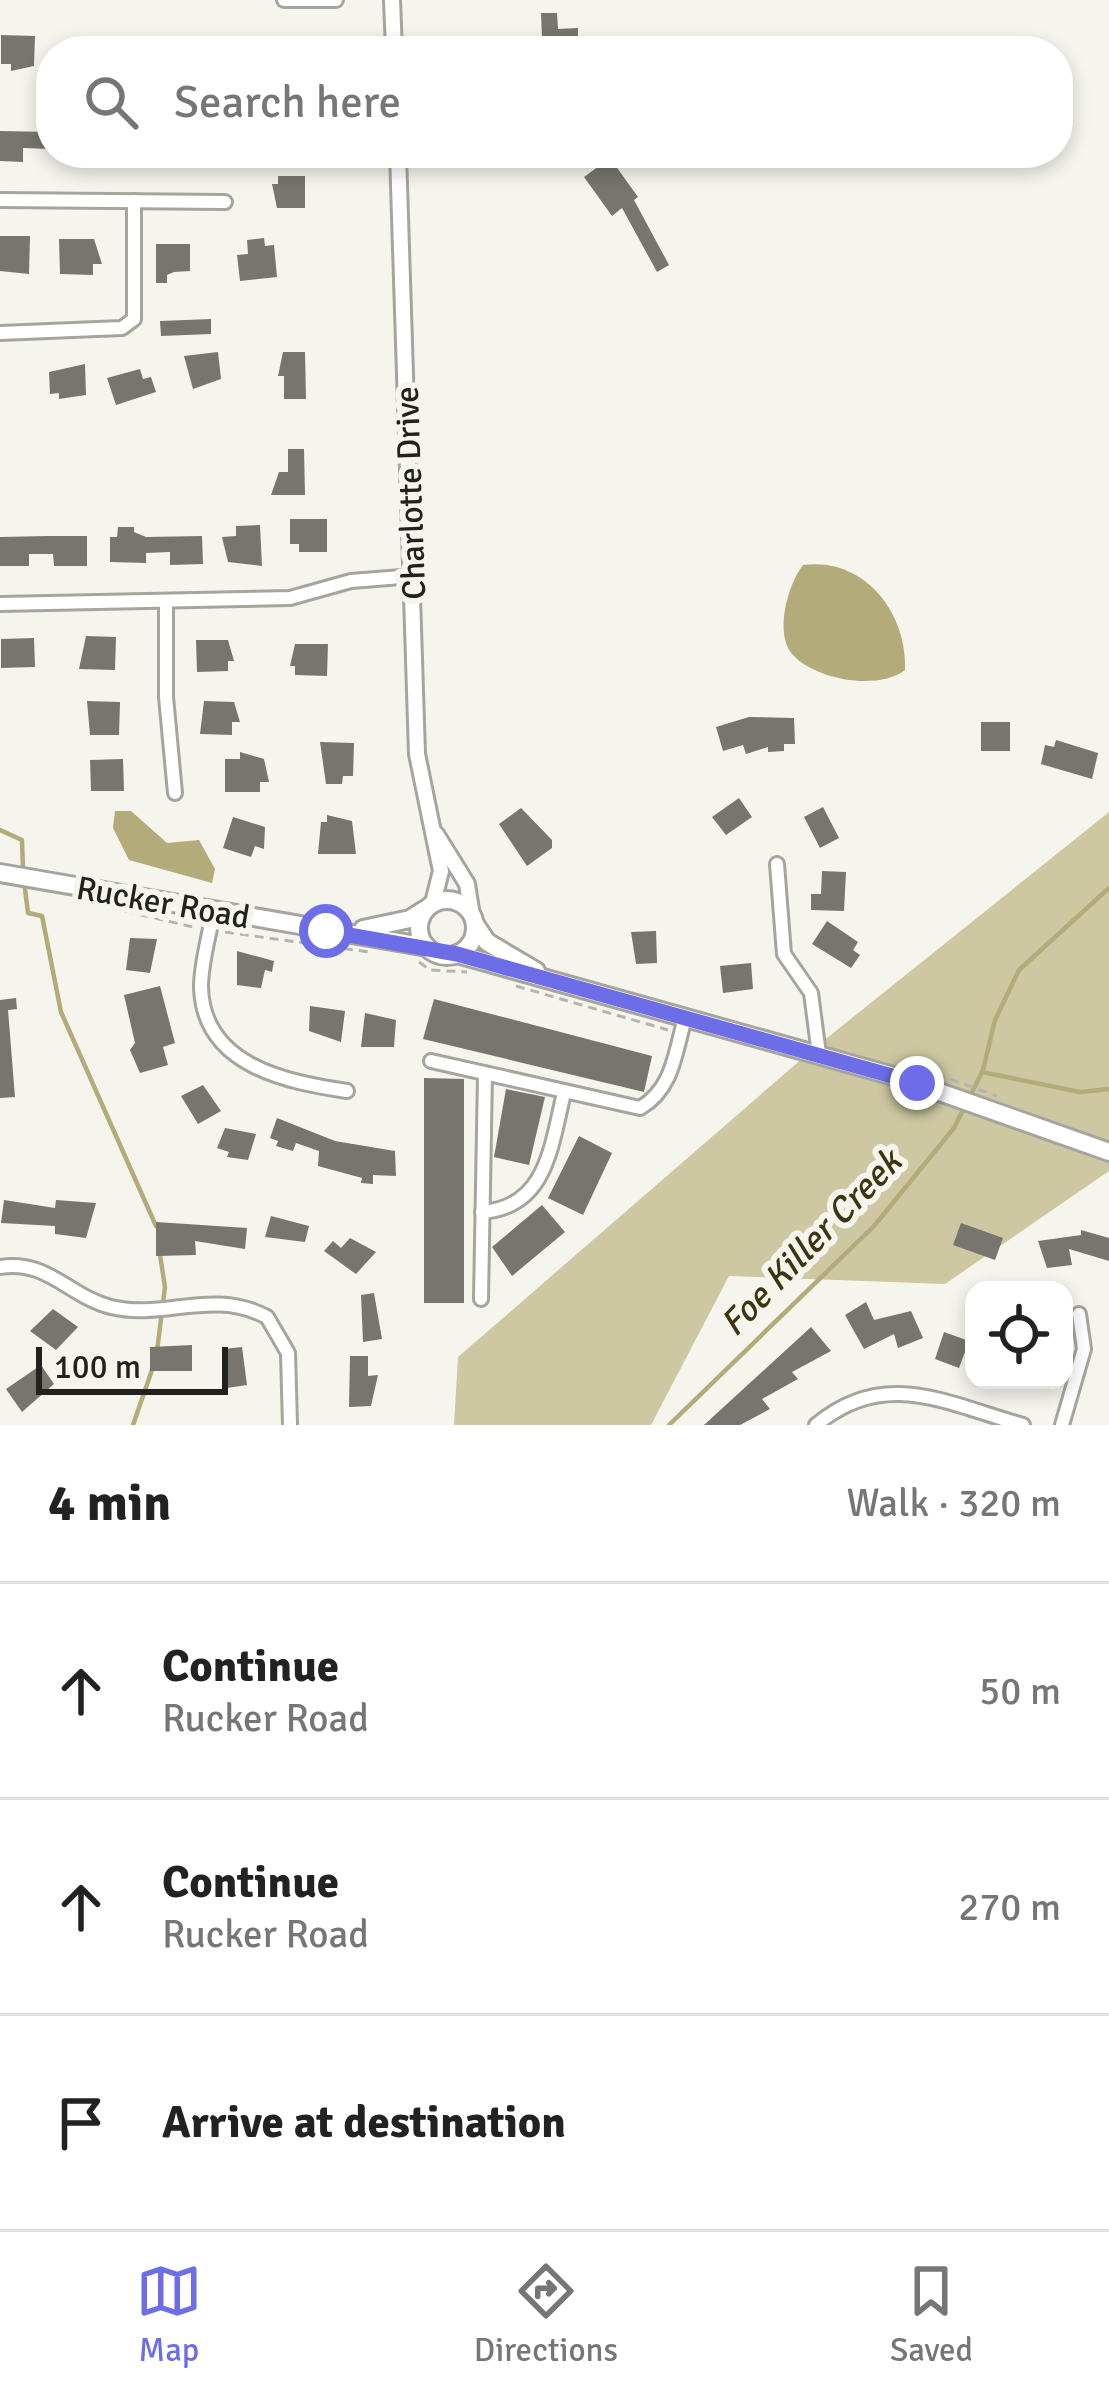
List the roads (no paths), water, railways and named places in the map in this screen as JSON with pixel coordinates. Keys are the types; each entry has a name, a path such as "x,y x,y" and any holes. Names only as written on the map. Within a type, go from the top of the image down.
{"main road":[{"name":"Rucker Road","path":"0,873 212,921 326,931 419,952"},
{"path":"474,920 470,945 457,954 419,952 419,923 430,905 453,900 474,920 495,948 552,981"},
{"name":"Rucker Road","path":"326,931 378,928 430,905"},
{"path":"457,954 682,1026 948,1086 1109,1152"}],"street":[{"path":"284,0 336,0"},
{"path":"392,0 393,36"},
{"name":"Charlotte Drive","path":"399,168 418,780 441,871 430,905"},
{"path":"0,200 225,202"},
{"path":"0,333 122,328 134,319 134,201"},
{"path":"0,604 166,605 290,598 351,581 414,576"},
{"path":"166,605 166,697 175,793"},
{"name":"Charlotte Drive","path":"433,830 467,884 474,920"},
{"path":"777,864 784,954 811,993 819,1054"},
{"path":"212,921 201,992 212,1024 229,1049 254,1070 283,1082 347,1091"},
{"path":"430,1060 640,1108 658,1098 668,1080 682,1026"},
{"path":"481,1299 485,1074"},
{"path":"482,1212 506,1210 531,1194 545,1168 564,1093"},
{"path":"0,1267 31,1267 52,1274 112,1307 216,1303 255,1311 285,1339 290,1425"},
{"path":"1062,1425 1084,1349 1079,1314"},
{"path":"817,1425 864,1395 896,1393 991,1421 1023,1425"}],"waterway":[{"path":"0,830 22,840 23,870"},
{"path":"24,881 28,913 42,916 61,1012 156,1226"},
{"path":"983,1070 995,1020 1019,970 1109,888"},
{"name":"Foe Killer Creek","path":"970,1096 982,1072 1080,1092 1109,1089"},
{"name":"Foe Killer Creek","path":"669,1425 874,1226 954,1128 965,1106"},
{"path":"157,1351 165,1287 160,1255"},
{"path":"133,1425 153,1367"}]}
